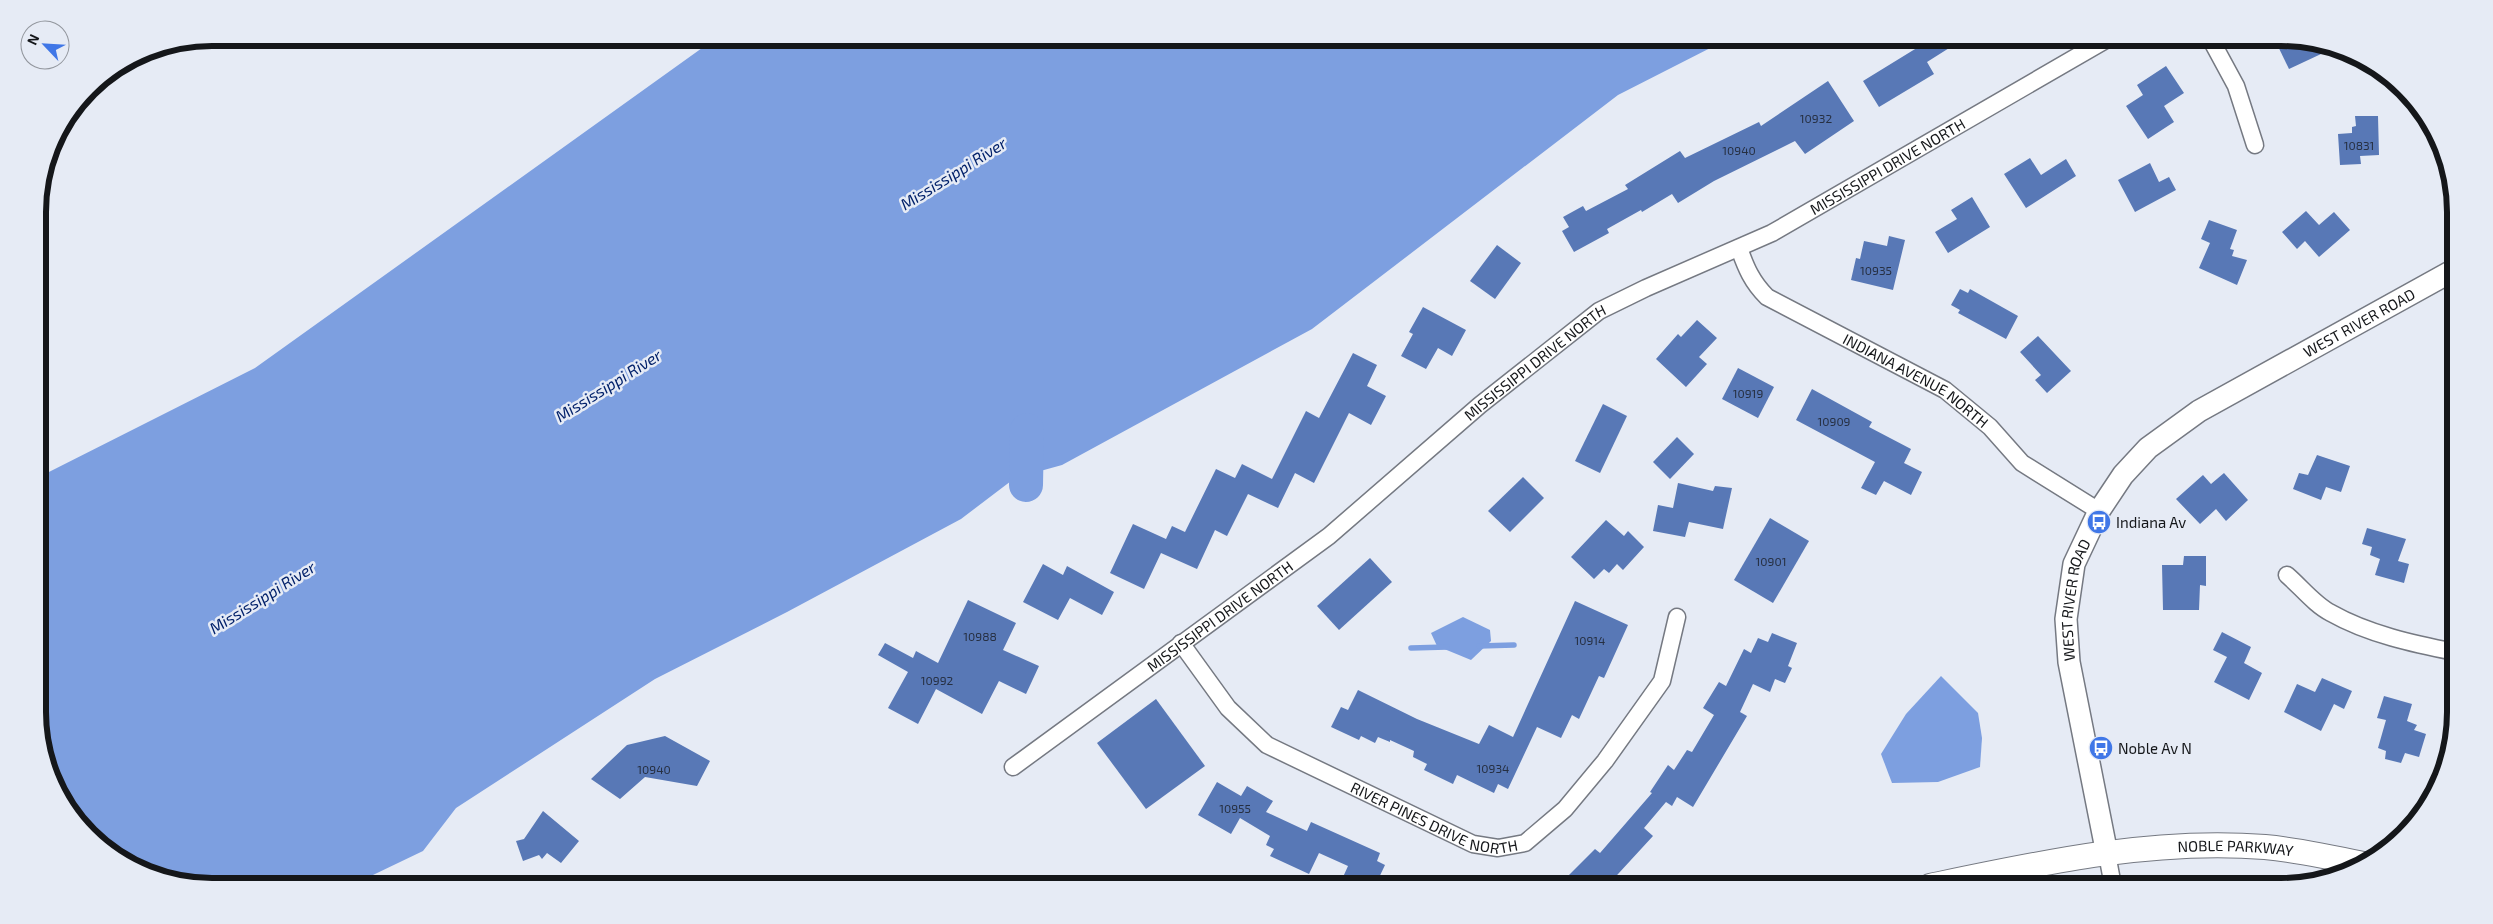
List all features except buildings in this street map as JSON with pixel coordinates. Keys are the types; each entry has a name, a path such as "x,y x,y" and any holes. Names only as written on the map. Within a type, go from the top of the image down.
{"main road":[{"name":"NOBLE PARKWAY","path":"2107,854 2175,846 2265,847 2350,862"},
{"path":"1979,877 2107,854"}],"street":[{"name":"MISSISSIPPI DRIVE NORTH","path":"1012,767 1329,536 1480,405 1599,311 1646,288 1772,233 2095,46"},
{"path":"2214,46 2236,86 2255,145"},
{"name":"INDIANA AVENUE NORTH","path":"1739,248 1754,284 1768,296 1945,390 1990,427 2022,463 2098,511"},
{"name":"WEST RIVER ROAD","path":"2107,854 2069,662 2066,619 2074,564 2098,511 2123,475 2148,448 2199,411 2447,274"},
{"path":"2287,575 2329,613 2398,638 2447,650"},
{"name":"RIVER PINES DRIVE NORTH","path":"1181,644 1228,708 1267,745 1473,844 1498,848 1525,843 1565,809 1605,761 1662,681 1677,617"},
{"path":"2107,854 2111,877"}],"water":[{"name":"Mississippi River","path":"705,46 1714,46 1618,95 1312,329 1062,465 1015,478 961,519 787,612 655,679 456,808 423,851 367,878 213,878 180,875 139,861 120,850 103,836 74,804 63,785 49,744 46,711 46,473 255,368"},
{"path":"1463,617 1490,630 1491,641 1471,660 1437,646 1431,633"},
{"path":"1941,676 1978,713 1982,738 1980,767 1938,782 1892,783 1881,754 1906,714"}],"waterway":[{"path":"1026,485 1027,430"},
{"path":"1479,646 1514,645"},
{"path":"1411,648 1447,647"}],"place":[{"name":"Indiana Av","path":"2099,522"},
{"name":"Noble Av N","path":"2101,748"}]}
